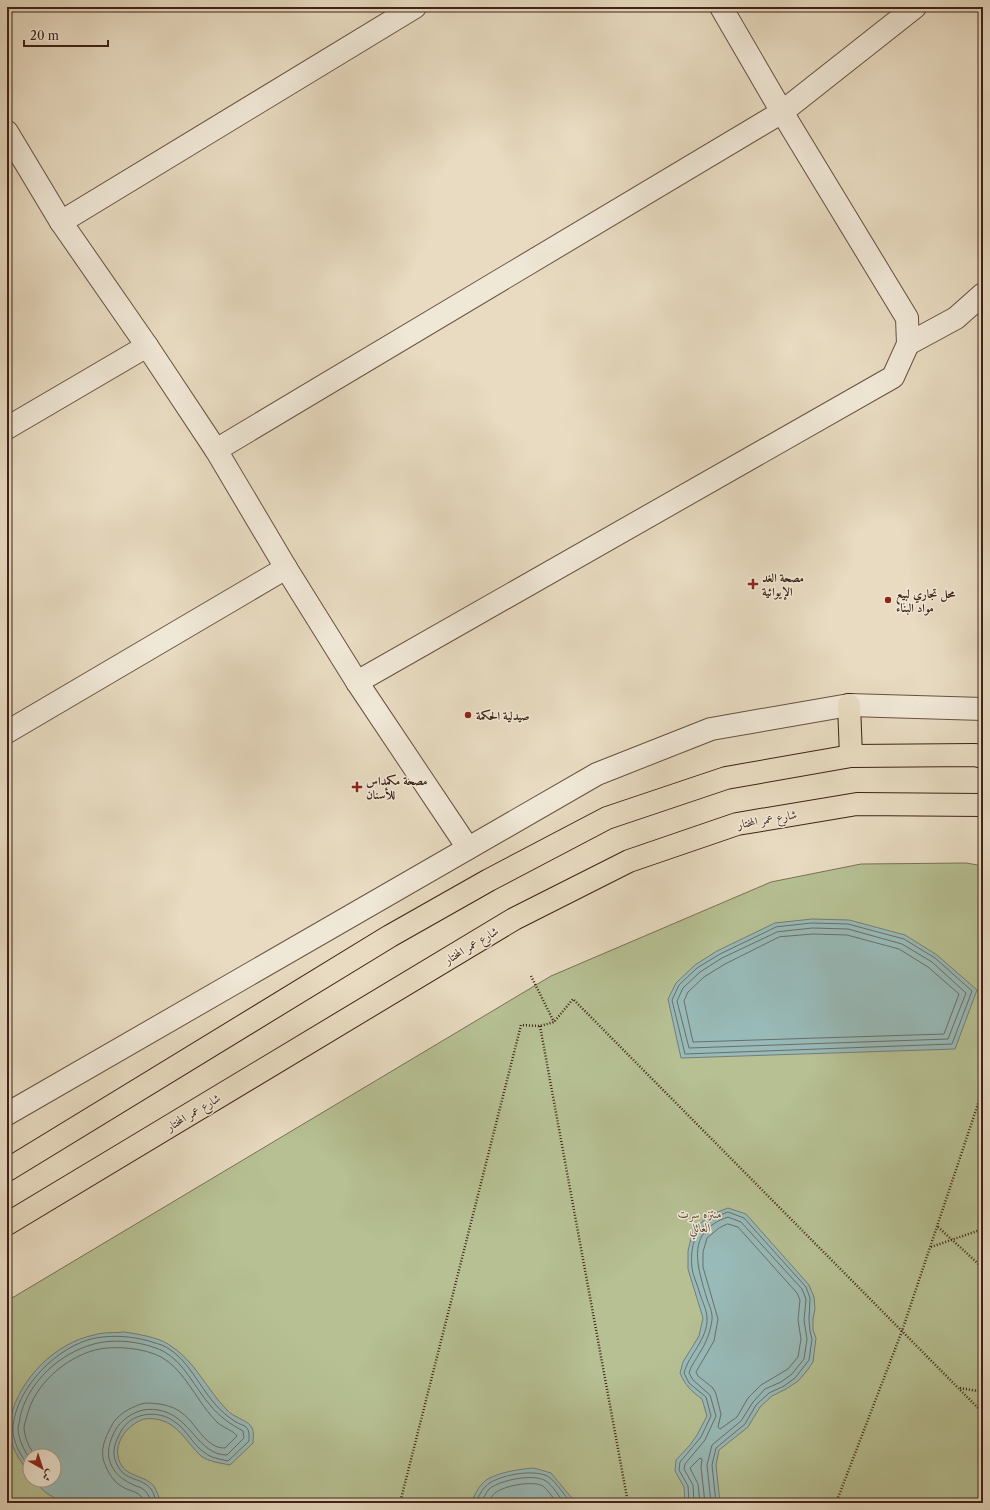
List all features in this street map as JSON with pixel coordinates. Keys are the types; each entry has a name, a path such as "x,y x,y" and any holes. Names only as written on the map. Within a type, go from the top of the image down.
{"main road":[{"path":"849,705 851,756"},
{"path":"7,1170 390,936 489,880 607,818 726,778 851,756 975,755 983,757"},
{"name":"شارع عمر المختار","path":"7,1224 514,919 629,861 737,824 858,804 976,804 983,806"}],"street":[{"path":"61,222 415,7"},
{"path":"357,682 893,377 908,344 907,318 782,112 721,7"},
{"path":"216,450 782,112 915,7"},
{"path":"7,132 61,222 147,346 216,450 286,568 357,682 468,848"},
{"path":"908,344 956,318 983,294"},
{"path":"7,428 147,346"},
{"path":"7,732 286,568"},
{"path":"7,1114 597,774 711,730 849,705 983,709"}],"path":[{"path":"531,976 554,1022"},
{"path":"400,1503 521,1025 540,1026 554,1022 572,999 983,1413"},
{"path":"540,1026 628,1503"},
{"path":"836,1503 902,1331 983,1089"},
{"path":"938,1227 983,1268"},
{"path":"931,1247 983,1229"},
{"path":"958,1388 982,1391"}],"green space":[{"name":"منتزه سرت العائلي","path":"966,863 983,866 983,1503 7,1503 7,1301 551,976 771,882 861,864"}],"water":[{"path":"812,919 849,920 905,935 937,955 977,990 955,1049 681,1058 668,999 676,983 695,965 717,951 775,923"},
{"path":"728,1208 746,1214 809,1285 814,1297 815,1309 813,1330 816,1338 813,1362 798,1381 772,1396 760,1407 748,1427 719,1450 716,1465 720,1503 685,1503 684,1487 675,1471 676,1460 690,1445 707,1416 702,1399 689,1388 680,1373 683,1362 699,1336 703,1318 688,1269 688,1251 693,1230 710,1215"},
{"path":"124,1332 147,1336 168,1344 186,1358 227,1410 252,1427 253,1443 230,1465 219,1463 201,1456 181,1433 170,1424 155,1419 144,1419 134,1424 123,1435 118,1445 118,1456 120,1463 128,1472 144,1479 154,1486 161,1503 71,1503 59,1500 50,1495 41,1488 62,1488 62,1448 22,1448 22,1462 11,1441 9,1426 11,1416 22,1389 31,1376 53,1354 80,1339 105,1333"},
{"path":"534,1468 551,1473 576,1503 471,1503 480,1486 486,1480 499,1474"}],"place":[{"name":"مصحة الغد الإيوائية","path":"753,584"},
{"name":"محل تجاري لبيع مواد البناء","path":"888,600"},
{"name":"صيدلية الحكمة","path":"468,715"},
{"name":"مصحة مكمداس للأسنان","path":"357,787"}]}
